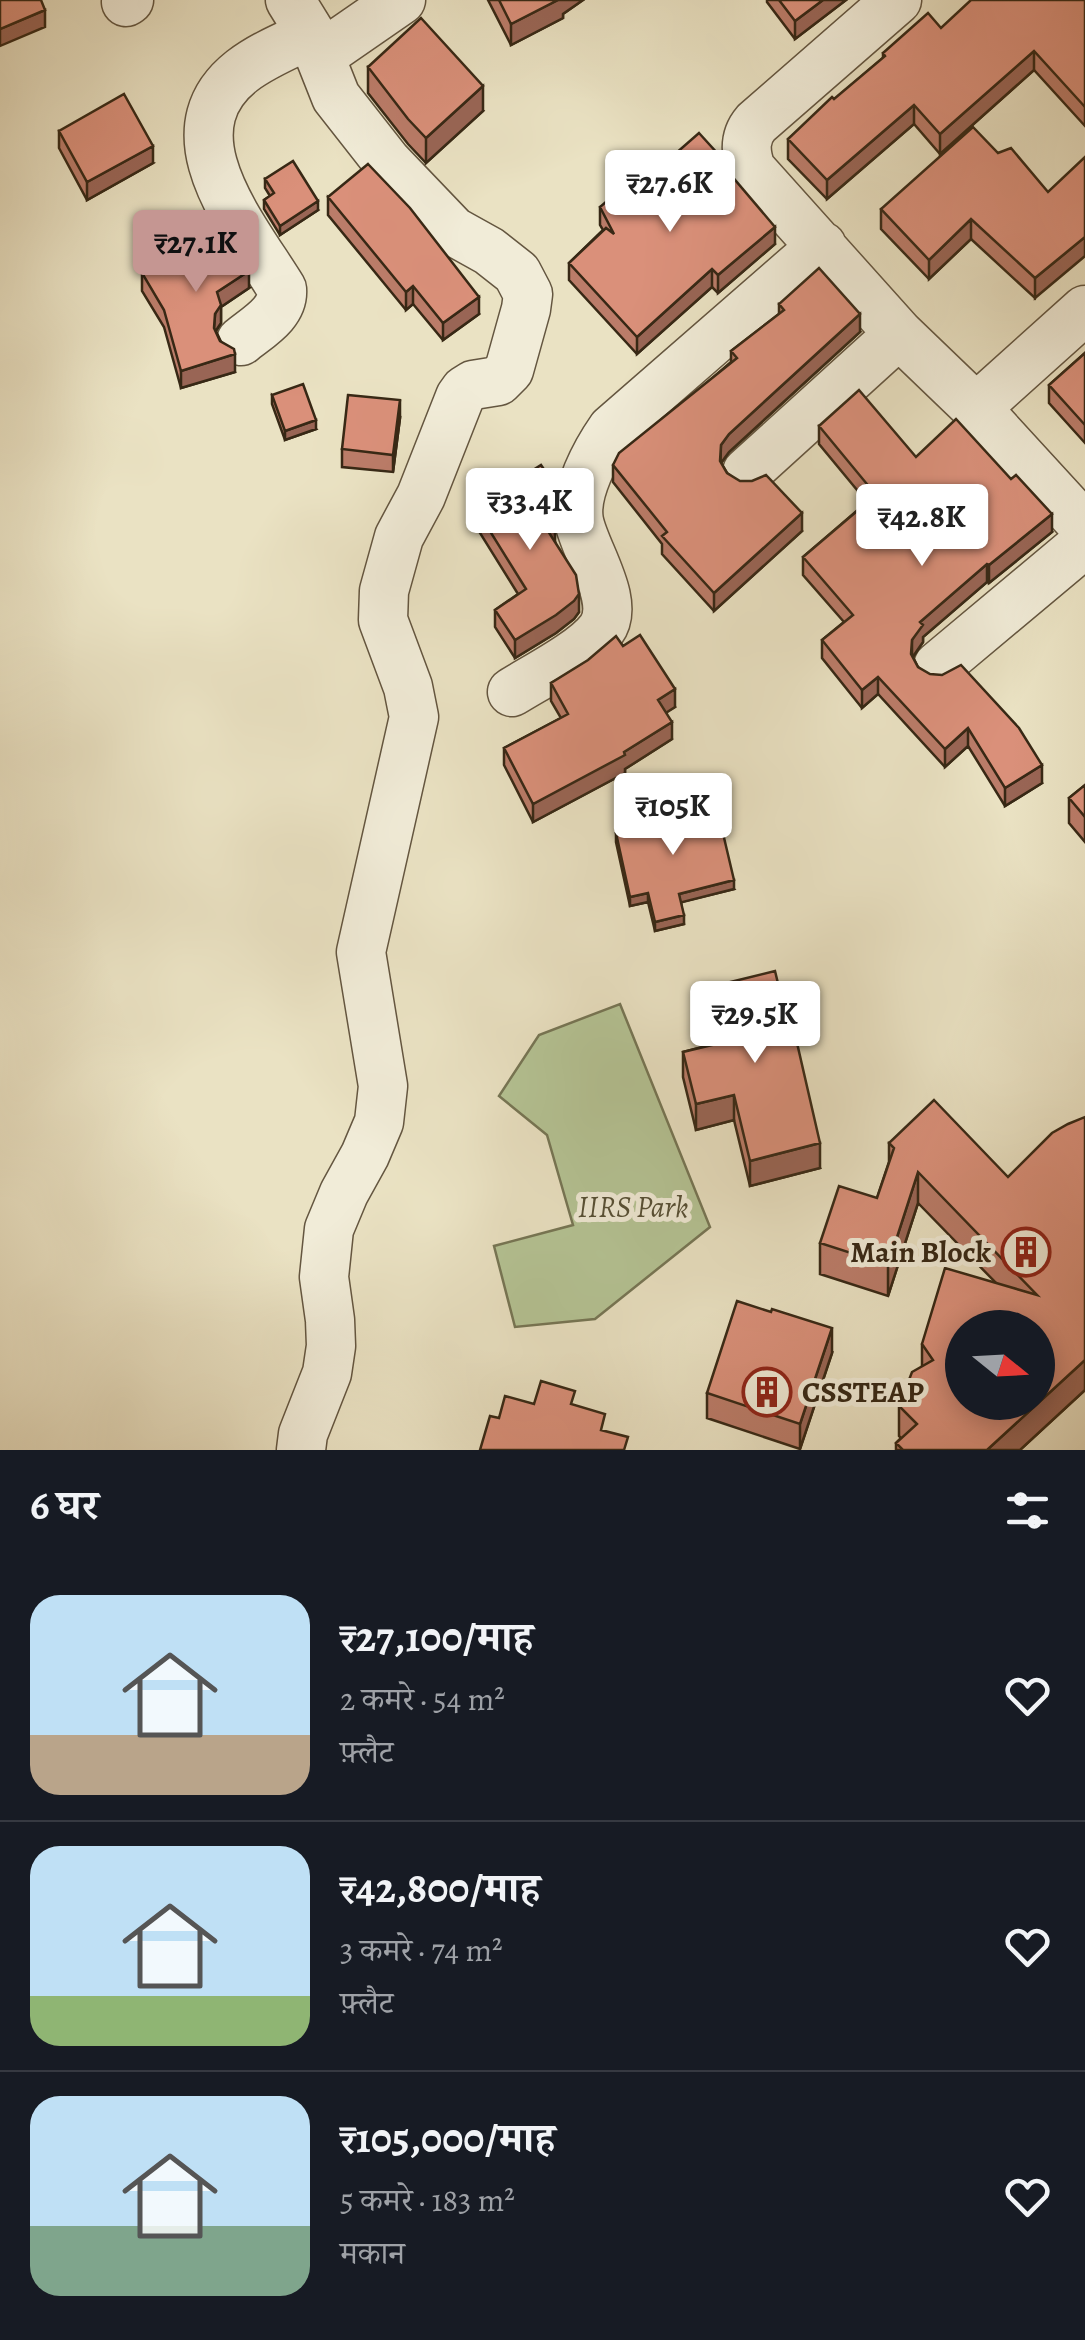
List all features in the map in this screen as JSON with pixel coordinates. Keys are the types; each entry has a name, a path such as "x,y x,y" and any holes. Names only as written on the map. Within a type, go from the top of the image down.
{"street":[{"path":"241,341 270,316 283,295 226,199 213,169 207,141 212,112 222,92 240,73 307,30 400,0"},
{"path":"898,0 749,131 746,156 751,169 899,334 976,408 1085,526"},
{"path":"301,1450 328,1373 330,1320 324,1277 329,1229 378,1122 382,1086 361,952 414,716 384,620 384,591 398,537 421,496 460,397 472,386 498,381 509,370 528,294 517,273 489,251 453,231 387,162 336,98 307,30"},
{"path":"512,692 582,648 608,615 606,597 578,518 583,486 594,456 612,429 822,246"},
{"path":"976,408 1085,310"},
{"path":"747,472 899,334"},
{"path":"938,666 1085,543"}],"green space":[{"name":"IIRS Park","path":"620,1004 710,1227 595,1319 515,1327 494,1246 573,1225 547,1135 499,1096 539,1035"}],"building":[{"path":"0,0 41,0 45,10 0,29"},
{"path":"499,0 558,0 511,24"},
{"path":"779,0 823,0 795,21"},
{"path":"971,0 1085,0 1085,107 1034,51 940,134 914,105 827,180 788,139 832,97 885,56 883,53 928,13 941,28"},
{"path":"421,18 483,86 426,138 368,67"},
{"path":"124,94 153,146 87,182 59,131"},
{"path":"973,127 998,153 1011,148 1048,192 1085,157 1085,237 1035,278 971,219 929,260 881,209"},
{"path":"699,133 775,227 718,275 712,269 637,337 569,263 606,228 614,234 600,207 628,183 634,190"},
{"path":"293,161 318,201 280,226 264,200 274,193 265,179"},
{"path":"368,164 410,208 479,297 443,323 413,286 406,292 328,197"},
{"path":"218,222 249,271 217,292 221,305 215,314 214,328 220,341 234,349 235,354 181,371 164,310 142,273"},
{"path":"819,268 860,314 721,445 720,461 727,473 740,481 766,475 802,513 714,593 662,536 667,532 613,465 619,453 737,358 731,351 784,310 779,304"},
{"path":"1085,353 1085,425 1049,385"},
{"path":"303,384 316,420 285,431 272,395"},
{"path":"859,390 916,457 956,419 1011,479 1016,475 1052,514 920,622 923,625 912,640 911,654 918,667 942,675 961,665 1019,728 1042,765 1005,788 968,728 945,749 878,677 862,690 822,640 853,615 803,557 876,495 819,426"},
{"path":"348,395 400,400 393,455 342,449"},
{"path":"541,465 552,481 551,496 540,502 555,526 548,531 576,575 579,594 556,615 515,640 495,610 526,589 475,507"},
{"path":"640,635 675,689 658,700 672,722 624,752 625,755 533,804 504,748 568,714 551,683 588,660 616,636 623,646"},
{"path":"1085,785 1085,817 1069,798"},
{"path":"658,806 662,822 717,808 734,880 679,894 684,915 655,922 648,893 630,897 616,833 633,828 629,813"},
{"path":"775,971 792,1041 797,1043 820,1143 750,1161 734,1095 696,1104 683,1052 716,1044 702,989"},
{"name":"Main Block","path":"934,1100 1008,1177 1052,1133 1085,1117 1085,1360 1055,1388 1055,1310 945,1310 945,1420 1020,1420 987,1450 903,1450 896,1443 917,1424 899,1406 912,1372 933,1360 922,1344 945,1268 1037,1295 918,1172 888,1265 820,1243 839,1186 877,1198 894,1148 889,1143"},
{"name":"CSSTEAP","path":"737,1301 832,1328 800,1424 707,1393"},
{"path":"541,1381 575,1391 571,1404 605,1414 601,1430 628,1437 624,1450 480,1450 490,1416 499,1418 505,1396 534,1404"}],"place":[{"name":"Main Block","path":"1026,1252"},
{"name":"CSSTEAP","path":"767,1392"}]}
